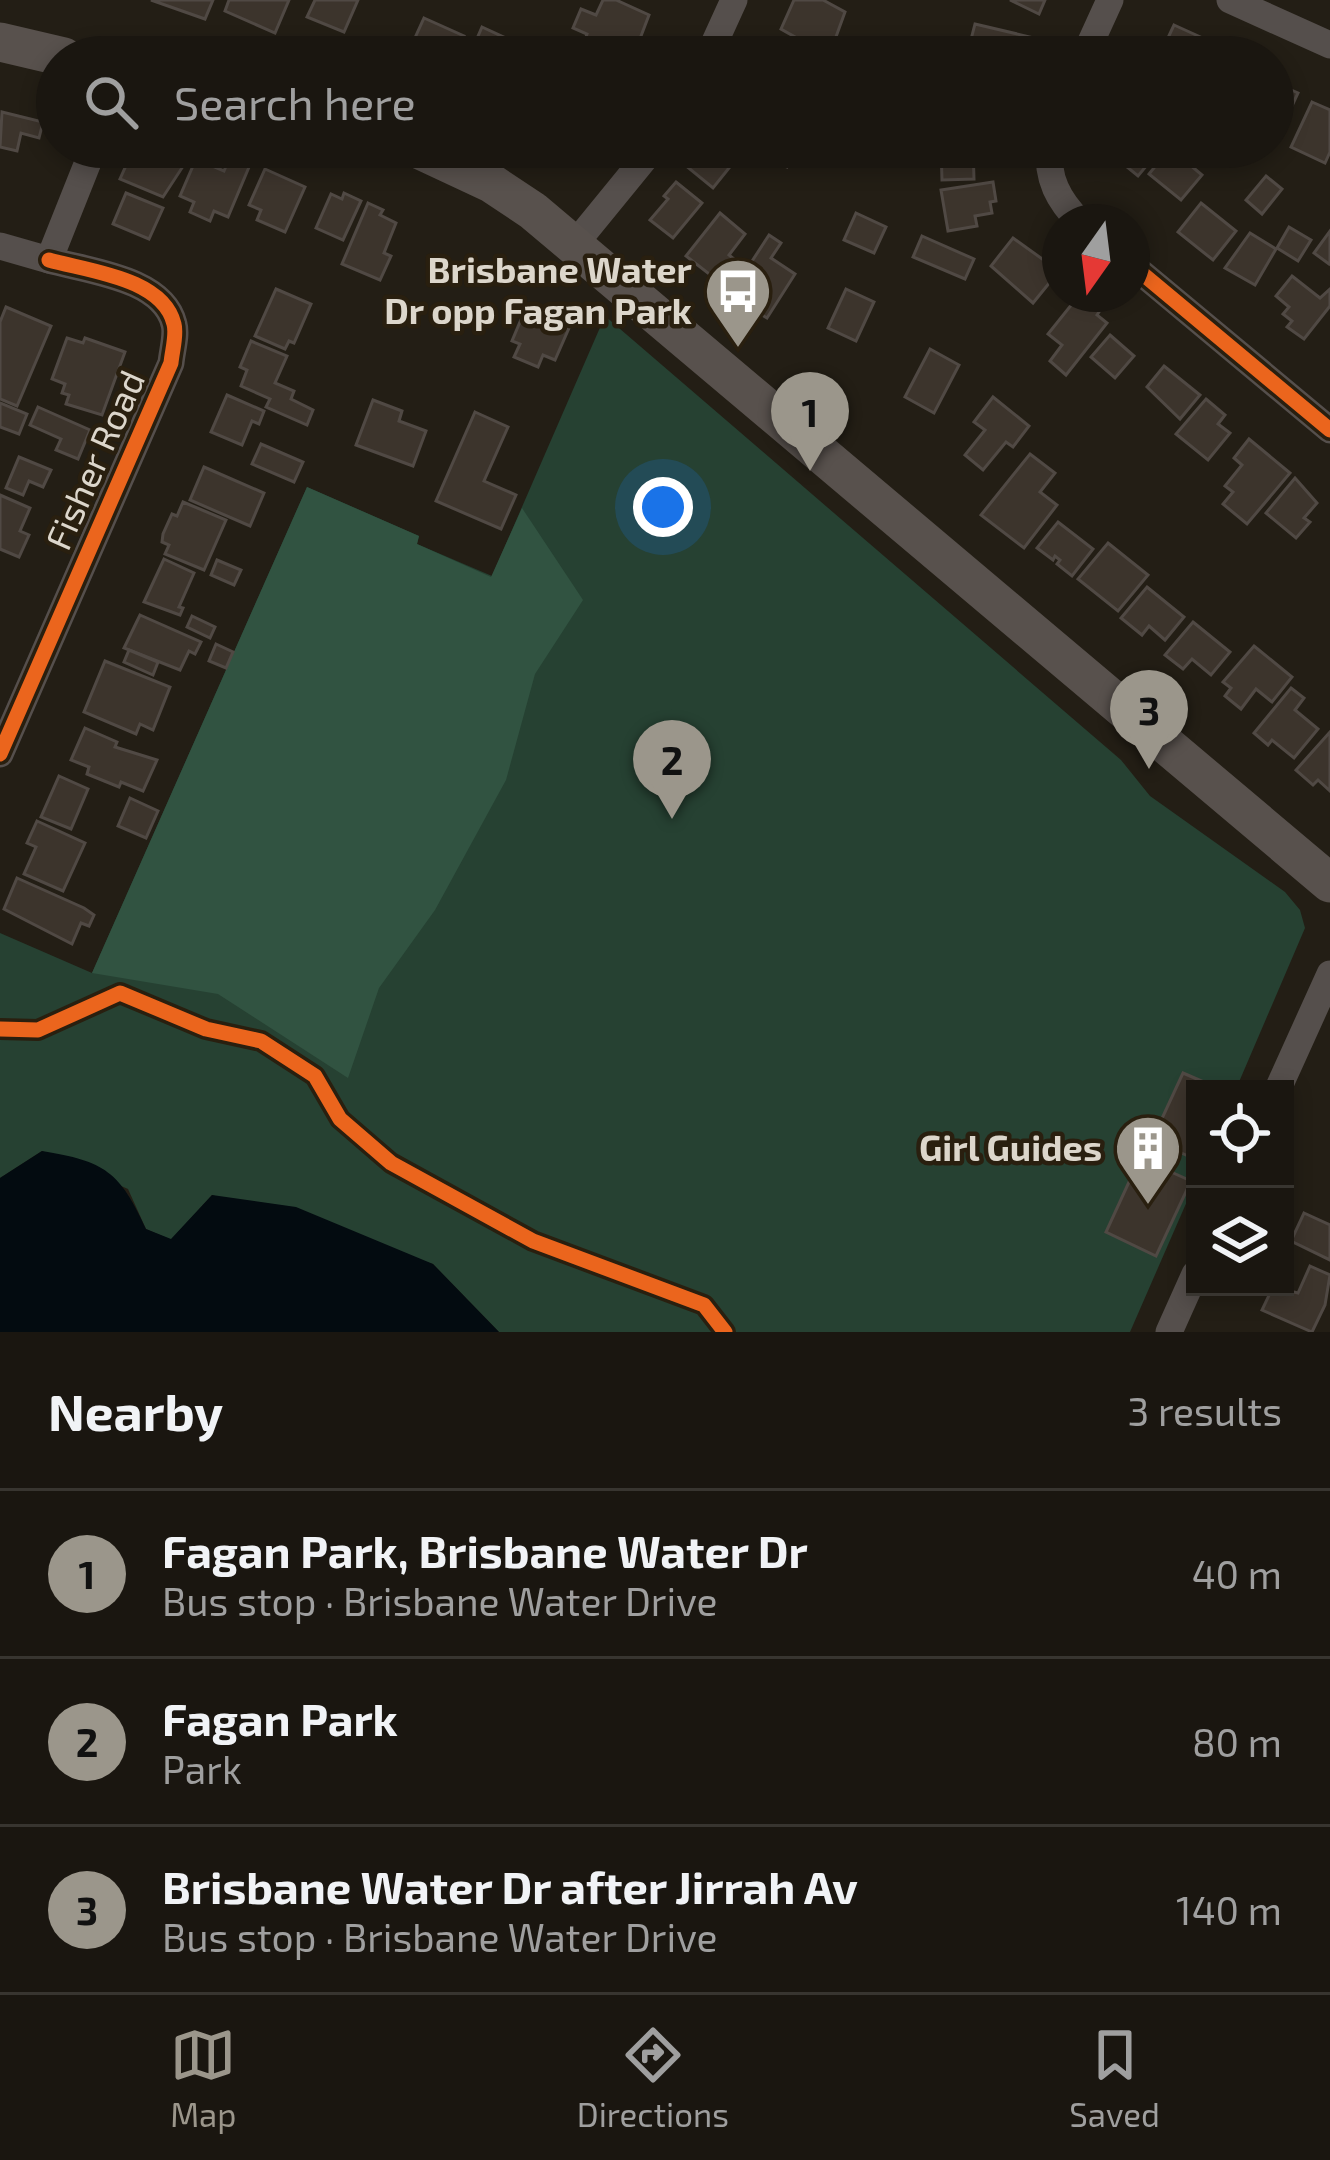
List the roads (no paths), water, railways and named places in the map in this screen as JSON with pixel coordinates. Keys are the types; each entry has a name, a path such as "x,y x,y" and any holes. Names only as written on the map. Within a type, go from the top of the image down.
{"main road":[{"path":"0,42 36,50"},
{"path":"459,168 491,183 574,244 1330,883"}],"street":[{"path":"718,36 734,0"},
{"path":"1094,36 1110,0"},
{"path":"1230,0 1330,45"},
{"path":"49,260 86,168"},
{"path":"574,244 637,168"},
{"path":"1050,168 1057,193 1066,204"},
{"name":"Fisher Road","path":"0,246 142,287 164,301 176,327 171,363 0,754"},
{"path":"1150,280 1330,430"},
{"path":"1282,1080 1330,974"},
{"path":"1169,1332 1186,1294"}],"place":[{"name":"Brisbane Water Dr opp Fagan Park","path":"738,350"},
{"name":"Fagan Park, Brisbane Water Dr","path":"810,471"},
{"name":"Brisbane Water Dr after Jirrah Av","path":"1149,769"},
{"name":"Fagan Park","path":"672,819"},
{"name":"Girl Guides","path":"1148,1207"}]}
